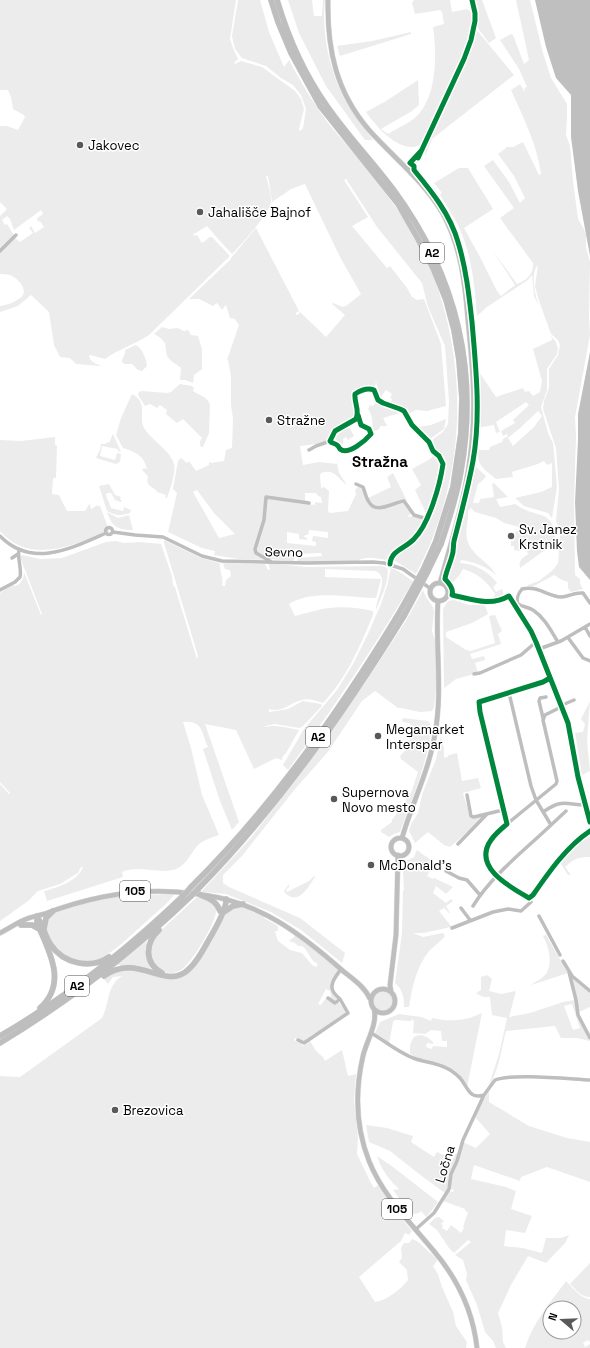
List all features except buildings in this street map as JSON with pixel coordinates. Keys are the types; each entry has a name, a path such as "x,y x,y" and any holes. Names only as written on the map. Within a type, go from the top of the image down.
{"highway":[{"name":"A2","path":"0,1043 46,1014 92,982 145,938 191,896 199,891 252,830 324,738 373,666 426,575 438,542 453,487 461,433 462,398 459,360 454,330 446,300 433,268 418,238 398,204 320,106 291,53 278,22 271,0"},
{"name":"A2","path":"277,0 296,49 321,97 354,141 394,190 413,218 438,264 451,298 460,331 468,395 464,457 459,485 451,515 438,542"},
{"name":"A2","path":"0,1036 81,983 129,945 192,887 248,826 319,735 402,614"},
{"path":"199,891 218,905 219,916"},
{"path":"92,982 99,980 110,972 127,967 160,975 178,975 184,973 191,967 204,947 219,916 222,903 226,899"},
{"path":"219,916 230,907 243,904"},
{"path":"22,1023 26,1017 41,1007 52,992 54,982 54,964 42,929 46,918 53,910"},
{"path":"37,916 37,923 58,954 66,959 78,963 87,964 101,962 121,948 129,945"},
{"path":"168,918 151,940 148,947 148,956 155,968 160,973 168,975"},
{"path":"21,925 32,925 42,929"}],"main road":[{"path":"328,0 330,49 336,73 343,89 362,122 408,170 434,201 450,228 456,244 464,283 472,355 474,417 471,456 461,504 440,583"},
{"path":"435,583 440,583 446,586 448,594 445,598 438,601 431,596 430,588 435,583"},
{"path":"402,838 428,767 435,732 439,688 437,626 438,601"},
{"path":"402,838 408,844 408,850 404,854 398,855 393,852 392,844 395,840 402,838"},
{"path":"364,989 388,989 391,991 390,985 396,935 398,855"},
{"name":"105","path":"37,916 80,902 113,894 129,892 199,891 243,904 270,916 300,935 329,957 364,989 370,999 371,1006 374,1009 375,1016 372,1033"},
{"path":"2,932 21,925 37,916"},
{"path":"2,932 24,919 37,916"},
{"path":"370,999 373,992 386,984 392,968"},
{"name":"105","path":"391,991 395,998 392,1009 377,1019 363,1055 359,1081 358,1113 361,1132 369,1161 382,1188 393,1204 434,1250 457,1283 472,1318 477,1348"},
{"path":"374,1009 377,1012 385,1013"}],"street":[{"path":"408,170 418,158 467,50 474,30 475,21 472,0"},
{"path":"0,251 16,235"},
{"path":"330,441 345,451 352,449 372,434 371,431 360,425 355,397 355,394 367,388 374,390 378,400 400,408 404,411 412,425 429,442 434,452 444,464 427,519 422,530 414,540 394,553 391,557 390,564"},
{"path":"309,450 330,441 335,431 356,419 358,415"},
{"path":"356,484 363,487 369,503 372,506 380,508 404,501 414,515 427,519"},
{"path":"271,562 258,555 255,549 264,520 266,497 309,503"},
{"name":"Sevno","path":"19,549 33,553 55,553 106,533 106,529 109,527 112,528 113,532 163,537 212,559 306,563 373,562 390,564 430,588"},
{"path":"0,536 19,549 18,554 21,569 20,577 15,582 1,589"},
{"path":"0,543 4,540"},
{"path":"12,558 18,554"},
{"path":"558,642 547,623 539,615 518,604 517,600 522,589 542,590 560,597 583,593 590,604"},
{"path":"448,594 485,602 498,601 509,596 524,620 539,649 570,734 584,805 590,822"},
{"path":"539,649 558,642 590,624"},
{"path":"585,627 590,636"},
{"path":"569,639 583,658 590,660"},
{"path":"474,674 521,655 536,642"},
{"path":"507,824 479,705 481,701 543,682 550,678"},
{"path":"509,693 531,786 542,812 551,825"},
{"path":"530,900 497,877 491,870 486,860 487,849 490,841 507,824 556,784 558,780 539,701 540,698 546,696"},
{"path":"543,720 545,715 574,700"},
{"path":"467,796 471,816 503,810"},
{"path":"542,812 554,805 565,802 584,805"},
{"path":"474,906 480,895 497,877 566,811"},
{"path":"458,844 488,814"},
{"path":"452,928 493,912 508,909 522,910 550,871 580,838 590,831"},
{"path":"446,871 459,878 467,880 480,895"},
{"path":"461,908 470,920"},
{"path":"539,916 560,955"},
{"path":"563,961 569,972 578,982 590,991"},
{"path":"298,1040 304,1043 348,1013 340,999 333,992 332,988 333,981 341,969"},
{"path":"569,972 578,1015 590,1038"},
{"path":"328,998 334,1003 340,999"},
{"path":"372,1033 395,1049 413,1058 433,1062 446,1068 459,1077 472,1094 478,1097 484,1096"},
{"name":"Ločna","path":"415,1230 434,1213 449,1189 451,1174 457,1161 463,1140 484,1096 493,1082 497,1079 532,1077 590,1080"}],"shaded area":[{"path":"0,0 236,0 230,39 238,59 234,63 235,64 241,61 262,67 295,91 301,99 304,109 299,129 300,131 303,128 306,109 301,95 293,85 266,66 242,58 235,49 232,36 238,0 260,0 269,32 284,67 289,60 321,113 361,161 404,219 431,270 445,312 453,350 457,388 457,426 453,464 445,502 432,538 416,574 392,559 398,552 414,541 425,528 436,499 446,461 433,442 433,439 443,432 448,424 449,401 445,346 428,307 422,283 377,227 346,179 344,180 368,217 352,226 387,268 390,266 412,297 417,300 424,299 441,344 446,406 427,411 416,410 410,413 411,417 418,427 431,425 446,419 444,429 430,439 425,437 421,434 403,408 390,405 392,399 390,398 392,394 386,390 380,398 376,381 375,388 364,388 354,393 353,397 357,415 334,430 328,440 316,444 300,446 303,465 319,462 337,464 339,473 347,485 336,475 330,472 321,473 320,476 321,488 324,487 329,491 328,511 330,513 348,511 356,494 355,490 359,486 364,491 372,506 376,508 383,508 404,502 412,513 408,517 413,516 423,519 424,521 412,539 385,560 364,558 357,561 297,562 298,558 322,556 321,553 298,554 300,552 299,549 295,549 296,556 293,561 269,559 258,554 256,548 266,516 266,498 315,505 315,502 322,503 321,497 316,493 305,493 305,502 265,496 264,517 254,548 255,553 265,560 239,559 214,555 215,551 202,548 168,532 177,493 173,489 178,461 181,458 187,463 189,461 196,471 209,465 209,462 224,461 226,450 232,448 233,419 231,405 231,376 227,360 239,325 235,319 230,318 226,305 222,310 217,303 213,306 199,299 189,299 231,259 256,228 299,311 296,315 300,312 326,337 345,315 332,304 333,303 343,307 346,306 361,294 340,257 305,184 291,189 272,202 268,176 266,176 271,201 266,213 242,244 232,254 207,226 194,234 193,233 194,236 197,235 202,243 212,237 229,255 229,257 149,335 105,359 89,356 92,361 100,366 76,364 70,358 60,357 54,345 49,312 31,295 18,306 0,312 0,306 16,301 23,295 24,289 12,276 0,274 0,252 15,238 20,242 33,233 29,228 31,226 35,233 44,227 40,221 38,222 37,218 43,214 41,210 14,230 10,219 7,216 2,220 5,225 7,224 14,235 0,250 0,216 7,209 0,202 0,126 7,126 18,130 25,117 13,109 8,90 0,90","holes":["197,490 214,513 235,534 219,538 193,492","309,530 328,532 328,538 313,536 312,541 316,542 316,546 287,543 287,532 299,534 299,539 307,540 307,538 304,537 305,535 308,535"]},
{"path":"288,0 312,0 314,16 322,16 323,0 325,0 324,26 328,53 335,79 349,107 373,140 365,140 326,86 299,33"},
{"path":"414,0 450,0 452,12 467,9 471,12 473,11 473,21 472,32 465,52 422,144 414,147 398,143 391,138 383,132 366,112 418,80 419,105 412,111 381,129 388,134 411,121 424,108 432,86 434,74 435,49 433,27 444,24 442,12 440,10 415,14 412,3"},
{"path":"474,0 482,0 496,38 489,43 477,27 477,14"},
{"path":"516,0 530,0 543,53 551,78 567,104 566,135 570,146 578,219 586,235 586,247 590,262 590,335 575,417 575,575 580,579 580,584 583,589 571,592 568,588 568,582 554,575 532,587 528,586 539,581 553,570 558,563 560,542 560,531 556,521 559,489 556,448 543,409 544,401 549,388 549,369 558,355 560,345 558,340 551,334 539,301 535,286 538,265 534,273 534,279 535,291 539,306 534,296 532,275 528,280 487,307 477,316 472,273 465,242 457,222 440,195 442,193 434,183 459,168 468,168 493,209 464,228 501,296 515,285 493,251 517,284 531,274 533,263 500,218 514,208 484,166 493,160 509,182 520,203 525,198 514,176 498,154 507,147 513,147 523,142 539,175 541,174 533,141 511,90 520,84 524,91 524,88 527,87 519,69 500,40 511,34 513,35 524,64 529,60"},
{"path":"535,0 590,0 590,256 578,191 571,137 571,95 556,78 546,47"},
{"path":"476,29 514,75 432,139 425,156 425,149 466,58"},
{"path":"411,32 411,34 340,56 337,46 372,41"},
{"path":"162,327 169,329 178,328 184,331 188,330 191,335 198,336 202,349 202,369 194,375 193,383 180,380 181,368 170,360 166,353 165,344 154,334"},
{"path":"551,336 556,342 558,349 557,354 547,369 547,390 541,407 548,433 553,443 554,453 557,487 552,518 548,513 524,506 515,498 541,492 552,487 552,463 547,465 544,461 512,472 513,477 496,479 482,467 478,455 479,450 489,450 490,447 502,442 503,439 508,436 507,434 503,436 501,431 515,423 513,420 529,405 526,402 496,422 500,432 496,433 494,425 477,428 479,406 477,369 496,397 523,388 525,392 529,391 533,396 540,392 542,381 533,349 552,340","holes":["538,411 542,416 534,427 513,446 508,438"]},
{"path":"136,345 142,352 147,363 147,366 142,371 138,370 132,364 124,364 122,362 125,350"},
{"path":"590,352 590,580 579,567 575,502 578,414"},
{"path":"180,384 192,386 194,388 193,391 209,402 209,433 203,447 201,447 200,444 202,438 183,419 177,423 166,414 167,410 160,405 157,408 150,404 145,406 138,395 139,392 142,391 171,392"},
{"path":"132,394 137,398 142,406 142,424 144,428 165,450 174,464 173,477 167,498 165,497 166,495 157,492 147,481 148,476 142,470 144,468 147,469 144,460 135,453 123,448 116,435 121,418"},
{"path":"376,402 403,412 383,418 387,426 381,426 378,430 373,431 372,417 368,409 370,405 373,406"},
{"path":"348,425 354,436 348,440 346,437 343,439 343,444 333,439 336,431"},
{"path":"113,434 121,452 118,451 118,449 102,446 100,456 115,460 117,453 121,454 120,462 116,464 96,458 101,444 106,444 107,442 109,443"},
{"path":"55,437 55,445 57,446 56,478 53,478 52,494 59,495 67,511 85,511 90,503 90,507 92,509 97,505 100,506 109,532 104,532 64,547 50,550 37,550 24,547 11,541 0,531 0,440 21,441"},
{"path":"433,456 439,458 442,464 428,511 426,513 415,490 421,485 412,469"},
{"path":"475,466 486,476 478,484 473,503 479,503 480,499 494,497 492,484 494,483 508,497 496,499 500,507 515,504 545,517 553,526 555,535 556,548 554,550 549,547 520,568 520,561 528,554 525,547 523,550 519,551 514,550 514,546 511,546 511,541 514,541 516,531 519,531 519,527 475,512 471,508 468,511 467,539 469,545 476,554 490,566 496,575 488,569 475,563 461,560 460,563 476,567 485,572 497,583 493,587 496,592 502,589 504,595 494,599 495,594 489,585 473,573 463,569 459,576 451,584 447,574 454,555 457,538 459,537 471,491"},
{"path":"393,473 407,501 397,501 382,506 373,504 368,498 391,487 387,477"},
{"path":"109,484 115,495 121,497 120,499 122,501 115,500 111,493 107,493 106,495 111,508 123,511 124,507 131,510 130,513 118,515 107,511 99,486"},
{"path":"107,512 118,518 129,515 133,530 116,527 111,521"},
{"path":"164,540 201,558 220,563 223,586 225,586 226,580 231,576 230,570 225,569 223,563 265,564 268,570 270,569 268,563 306,567 382,566 387,568 388,577 376,610 382,578 380,574 375,571 325,569 325,577 381,579 376,598 331,595 299,599 289,604 295,616 322,609 341,607 373,611 373,615 358,650 346,672 332,693 323,703 304,699 282,709 269,709 269,712 288,709 303,701 321,704 322,706 302,727 299,728 275,724 265,726 278,726 299,730 282,760 276,758 254,769 236,730 205,724 239,822 232,830 220,801 203,749 208,747 202,732 198,725 190,722 183,722 202,795 219,835 199,844 183,865 176,869 169,871 142,869 128,870 122,872 123,877 47,901 44,891 61,886 72,880 80,872 83,867 81,867 78,873 60,884 38,891 28,901 0,921 0,784 9,794 10,793 0,782 0,593 13,584 14,586 20,583 23,579 24,572 41,615 42,614 20,557 22,555 40,559 62,558 106,542 116,541 124,543 140,542 161,544 197,659 198,656"},
{"path":"391,568 413,581 411,585 352,679 288,770 283,765 304,729 337,690 353,664 381,604"},
{"path":"423,590 433,607 434,612 432,631 436,644 436,688 434,707 432,711 420,712 398,708 375,691 362,701 327,753 295,789 242,856 223,875 223,883 229,887 300,918 345,953 342,963 301,930 271,912 226,894 201,892 250,839 296,780 365,683 407,619"},
{"path":"454,600 469,605 485,605 488,614 472,623 446,632 446,637 466,650 471,651 495,643 489,616 495,615 502,631 498,634 501,644 470,654 472,659 484,656 485,660 475,663 478,673 456,679 444,688 443,609 448,601"},
{"path":"590,701 587,741 590,771 582,775 575,733 583,732 585,724 581,719"},
{"path":"403,718 428,721 430,728 430,741 421,774 400,832 389,837 381,832 381,830 392,822 411,793 418,772 401,759 400,756 405,750 406,744 412,737 415,730 409,723 403,722"},
{"path":"441,736 444,757 446,758 449,755 457,753 462,781 478,778 481,788 463,793 470,818 484,816 450,847 444,845 428,832 415,843 409,831 411,824 418,813 422,795 436,759"},
{"path":"586,837 590,837 590,857 582,857 568,864 565,867 571,875 568,875 561,864 561,861"},
{"path":"417,850 435,863 427,876 453,887 446,894 436,886 433,893 446,903 451,899 453,901 446,906 450,913 444,908 439,911 451,927 423,933 413,933 423,937 443,933 445,936 429,951 425,957 415,978 409,1007 404,1007 404,1000 400,988 395,983 402,933 404,890 403,872 405,862 414,857"},
{"path":"314,876 315,877 303,894 295,897 285,893 284,891 289,884 289,887 286,890 287,892 309,881"},
{"path":"175,894 166,904 119,946 104,957 92,962 80,962 66,957 54,945 46,930 47,920 53,913 80,904 115,896"},
{"path":"198,896 206,898 215,904 216,912 214,920 198,950 186,966 177,972 164,972 157,968 152,961 150,948 153,941 156,935"},
{"path":"233,907 242,907 264,917 278,926 278,931 275,931 278,941 290,950 302,953 312,965 316,967 318,964 313,961 302,946 298,946 289,941 295,936 286,927 339,969 331,984 337,999 335,1001 331,998 330,991 326,989 318,1004 321,1005 326,998 333,1003 338,1001 346,1012 314,1035 313,1034 304,1042 295,1038 294,1040 302,1044 302,1046 310,1041 325,1061 342,1050 348,1076 356,1074 354,1100 358,1137 357,1154 374,1188 378,1185 390,1204 412,1231 409,1235 405,1233 401,1241 359,1277 375,1302 389,1297 408,1280 407,1270 399,1262 402,1258 401,1248 404,1243 409,1243 412,1239 417,1241 436,1258 437,1261 433,1266 438,1274 453,1312 456,1326 467,1342 466,1348 0,1348 0,1076 20,1077 102,1018 113,985 122,976 113,977 108,984 104,979 114,972 126,968 184,976 223,916"},
{"path":"546,935 568,973 531,985 543,977 549,967 550,956 543,936"},
{"path":"147,941 146,956 151,969 136,965 117,965"},
{"path":"487,975 492,979 489,991 501,994 516,991 509,1017 530,1013 563,1002 575,1000 577,1016 590,1041 577,1038 561,1038 555,1026 506,1031 495,1075 488,1088 499,1054 507,1018 492,1015 490,997 483,997 476,993 481,990 481,977","holes":["572,1004 580,1028 573,1030 564,1006"]},
{"path":"572,978 590,992 590,1007 579,1012"},
{"path":"383,991 390,994 393,1001 390,1008 383,1011 376,1008 373,1001 376,994"},
{"path":"482,1013 467,1087 451,1070 413,1057 410,1053 410,1045 413,1038 418,1035 421,1035 433,1042 433,1044 427,1043 426,1047 432,1049 433,1046 447,1047 447,1041 442,1041 441,1031 431,1030 425,1034 413,1033 414,1021 412,1019 411,1021 395,1020 393,1022 389,1044 375,1033 380,1022 399,1014 421,1017 431,1021 432,1018 445,1020 464,1019"},
{"path":"489,1091 489,1102 529,1126 567,1138 590,1142 590,1182 547,1167 521,1177 520,1181 474,1165 471,1179 506,1187 516,1191 511,1209 532,1216 525,1233 506,1230 504,1246 523,1248 542,1253 546,1238 561,1238 569,1235 565,1243 546,1263 528,1256 511,1285 498,1313 502,1327 503,1342 506,1348 496,1348 493,1341 485,1332 477,1305 466,1280 467,1274 463,1260 455,1255 471,1242 468,1240 454,1253 437,1230 429,1224 435,1218 439,1217 444,1221 441,1224 443,1225 442,1228 447,1231 451,1225 461,1233 464,1228 463,1227 468,1212 465,1211 465,1209 443,1201 449,1191 453,1192 454,1190 450,1189 451,1179 463,1142 476,1148 490,1134 474,1116"},
{"path":"366,1125 387,1128 413,1136 411,1142 434,1157 437,1152 453,1159 456,1153 458,1154 445,1193 390,1151 369,1142"},
{"path":"377,1156 438,1202 426,1217 421,1211 413,1214 404,1206 393,1190 399,1189 380,1165"},
{"path":"590,1263 590,1297 587,1297 577,1291 570,1284"},
{"path":"566,1281 580,1295 590,1299 590,1342 588,1340 583,1343 585,1347 590,1344 590,1348 525,1348 528,1339 542,1314 542,1340 582,1340 582,1300 552,1300"}],"cycle path":[{"path":"418,158 464,59 471,40 475,21 472,0"},
{"path":"421,151 410,163 414,166 414,170 434,195 445,213 455,232 461,252 470,302 476,374 477,427 473,461 454,541 453,554 445,579 452,588 452,595 488,602 509,596 531,631 568,723 578,777 590,822"},
{"path":"358,415 361,425 369,429 371,434 352,449 343,451 330,441 335,431 356,419 357,410 355,394 364,389 371,389 374,390 378,400 404,411 412,425 429,442 433,451 439,456 443,464 433,504 424,524 414,539 393,555 390,564"},
{"path":"550,678 543,682 479,702 480,712 507,824 491,840 486,850 486,859 496,875 512,888 529,898 533,895 566,852 590,831"}],"place":[{"name":"Jakovec","path":"80,145"},
{"name":"Jahališče Bajnof","path":"200,212"},
{"name":"Stražne","path":"269,420"},
{"name":"Sv. Janez Krstnik","path":"511,536"},
{"name":"Megamarket Interspar","path":"378,736"},
{"name":"Supernova Novo mesto","path":"334,799"},
{"name":"McDonald's","path":"371,865"},
{"name":"Brezovica","path":"115,1110"}],"district":[{"name":"Stražna","path":"380,461"}]}
